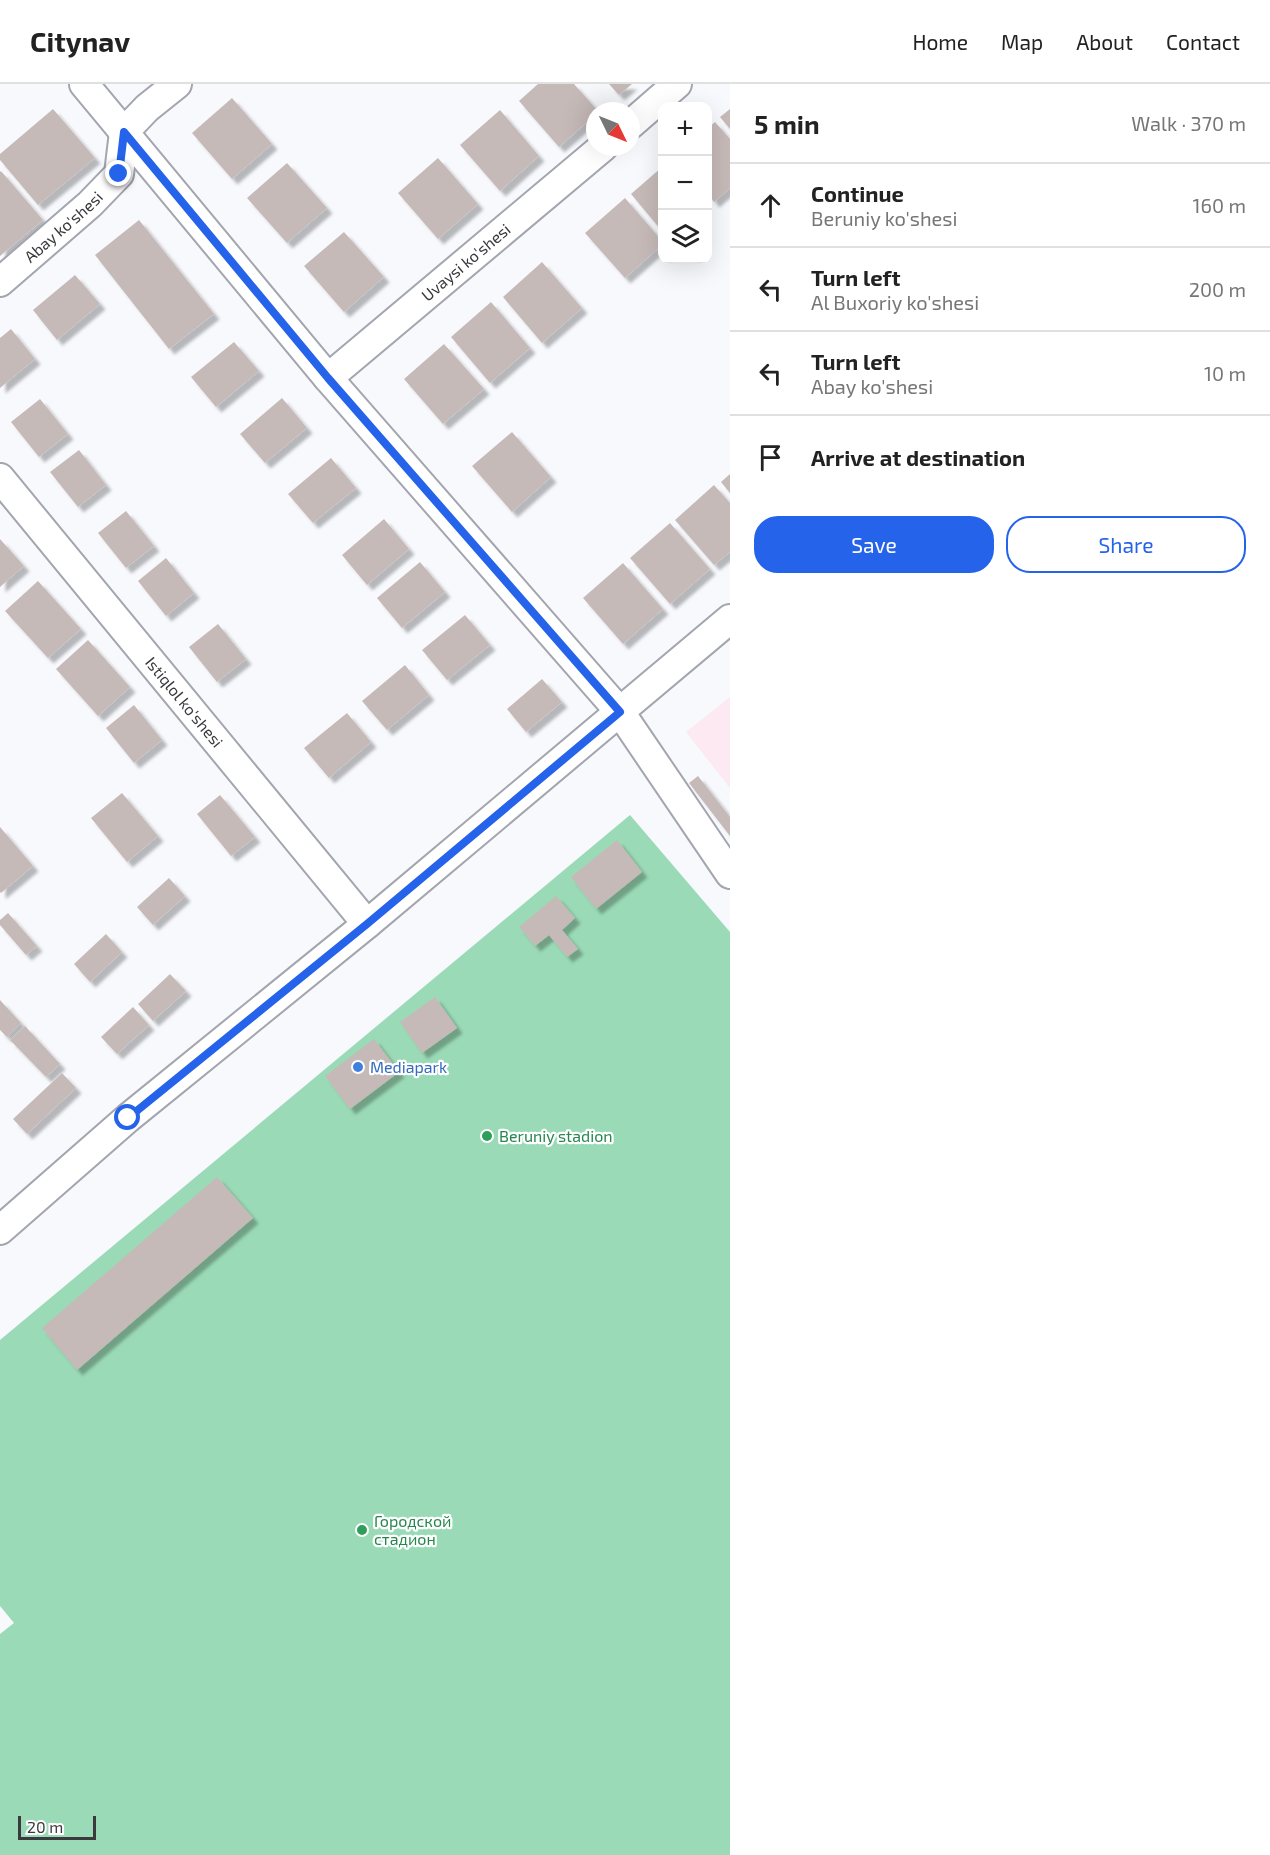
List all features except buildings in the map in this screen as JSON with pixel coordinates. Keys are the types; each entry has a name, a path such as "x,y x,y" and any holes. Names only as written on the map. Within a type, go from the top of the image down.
{"street":[{"path":"84,84 328,378 620,712 730,874"},
{"path":"124,132 147,108 177,84"},
{"path":"640,116 677,84"},
{"name":"Abay ko'shesi","path":"0,282 90,204 119,174 124,132"},
{"name":"Uvaysi ko'shesi","path":"328,378 592,156"},
{"name":"Istiqlol ko'shesi","path":"0,478 367,924"},
{"path":"0,1230 128,1118 367,924 730,619"}],"shaded area":[{"path":"730,697 730,788 686,732"}],"green space":[{"name":"Beruniy stadion","path":"630,815 730,932 730,1855 0,1855 0,1634 14,1623 0,1606 0,1340"}],"place":[{"name":"Mediapark","path":"358,1067"},
{"name":"Beruniy stadion","path":"487,1136"},
{"name":"Городской стадион","path":"362,1530"}],"route":[{"path":"119,174 124,132 328,378 620,712 367,924 128,1118"}]}
